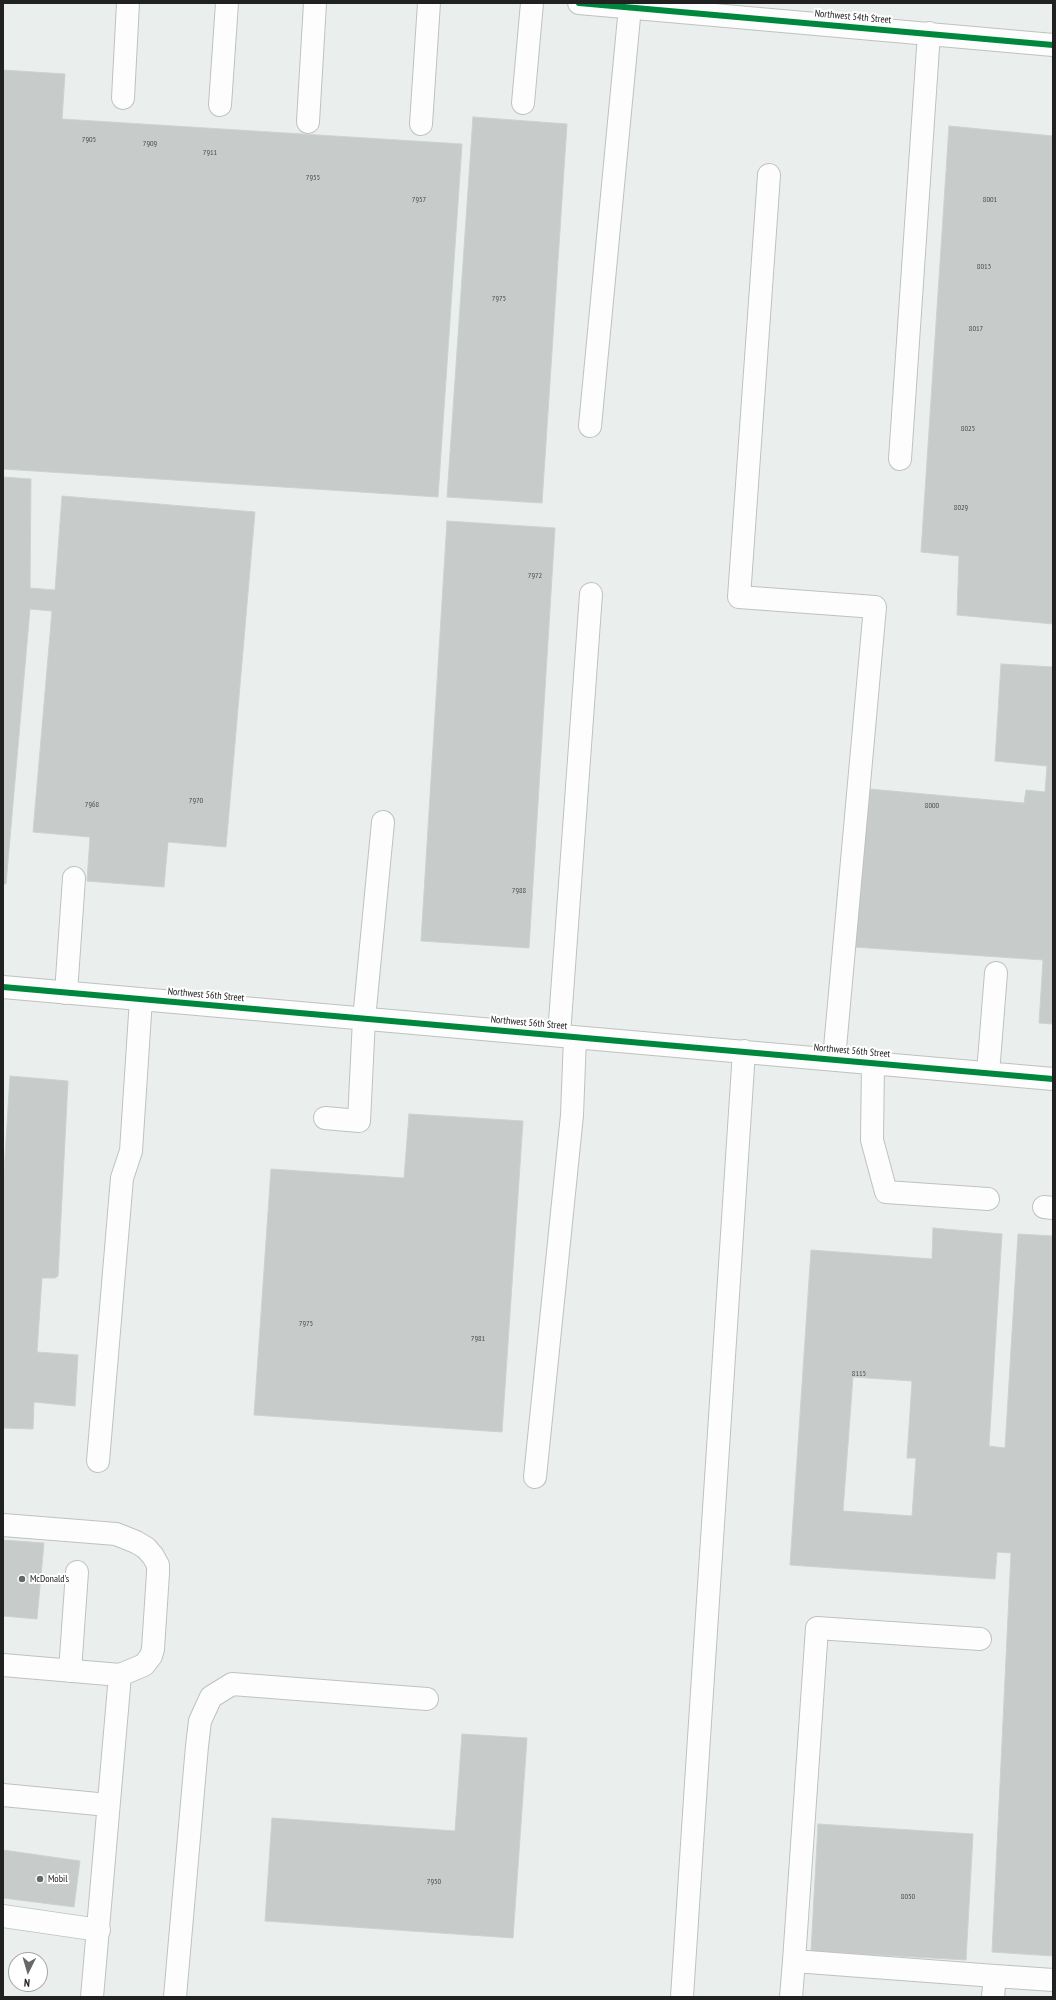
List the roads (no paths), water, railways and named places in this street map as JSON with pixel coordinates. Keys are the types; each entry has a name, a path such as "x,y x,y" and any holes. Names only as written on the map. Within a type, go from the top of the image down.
{"street":[{"path":"123,98 128,3"},
{"path":"220,105 227,3"},
{"path":"308,122 316,3"},
{"path":"421,124 429,3"},
{"path":"523,103 532,3"},
{"name":"Northwest 54th Street","path":"579,3 1053,44"},
{"path":"590,426 630,7"},
{"path":"900,459 929,33"},
{"path":"769,175 739,597 875,607 834,1060"},
{"path":"535,1477 572,1115 567,1036 591,594"},
{"path":"325,1118 359,1120 364,1020 383,822"},
{"path":"66,993 74,878"},
{"path":"988,1073 996,973"},
{"name":"Northwest 56th Street","path":"3,987 364,1020 744,1051 1053,1079"},
{"path":"98,1461 122,1178 131,1150 141,999"},
{"path":"682,1997 744,1051"},
{"path":"873,1063 872,1140 886,1192 988,1199"},
{"path":"3,1525 116,1534 136,1542 146,1548 158,1565 153,1649 151,1656 144,1665 120,1675 3,1665"},
{"path":"70,1671 77,1572"},
{"path":"791,1997 817,1628 980,1639"},
{"path":"92,1997 120,1675"},
{"path":"175,1997 197,1746 200,1721 211,1697 232,1684 427,1699"},
{"path":"3,1795 108,1805"},
{"path":"3,1916 99,1930"},
{"path":"794,1961 994,1987 1053,1980"}],"place":[{"name":"McDonald's","path":"22,1579"},
{"name":"Mobil","path":"40,1879"}]}
